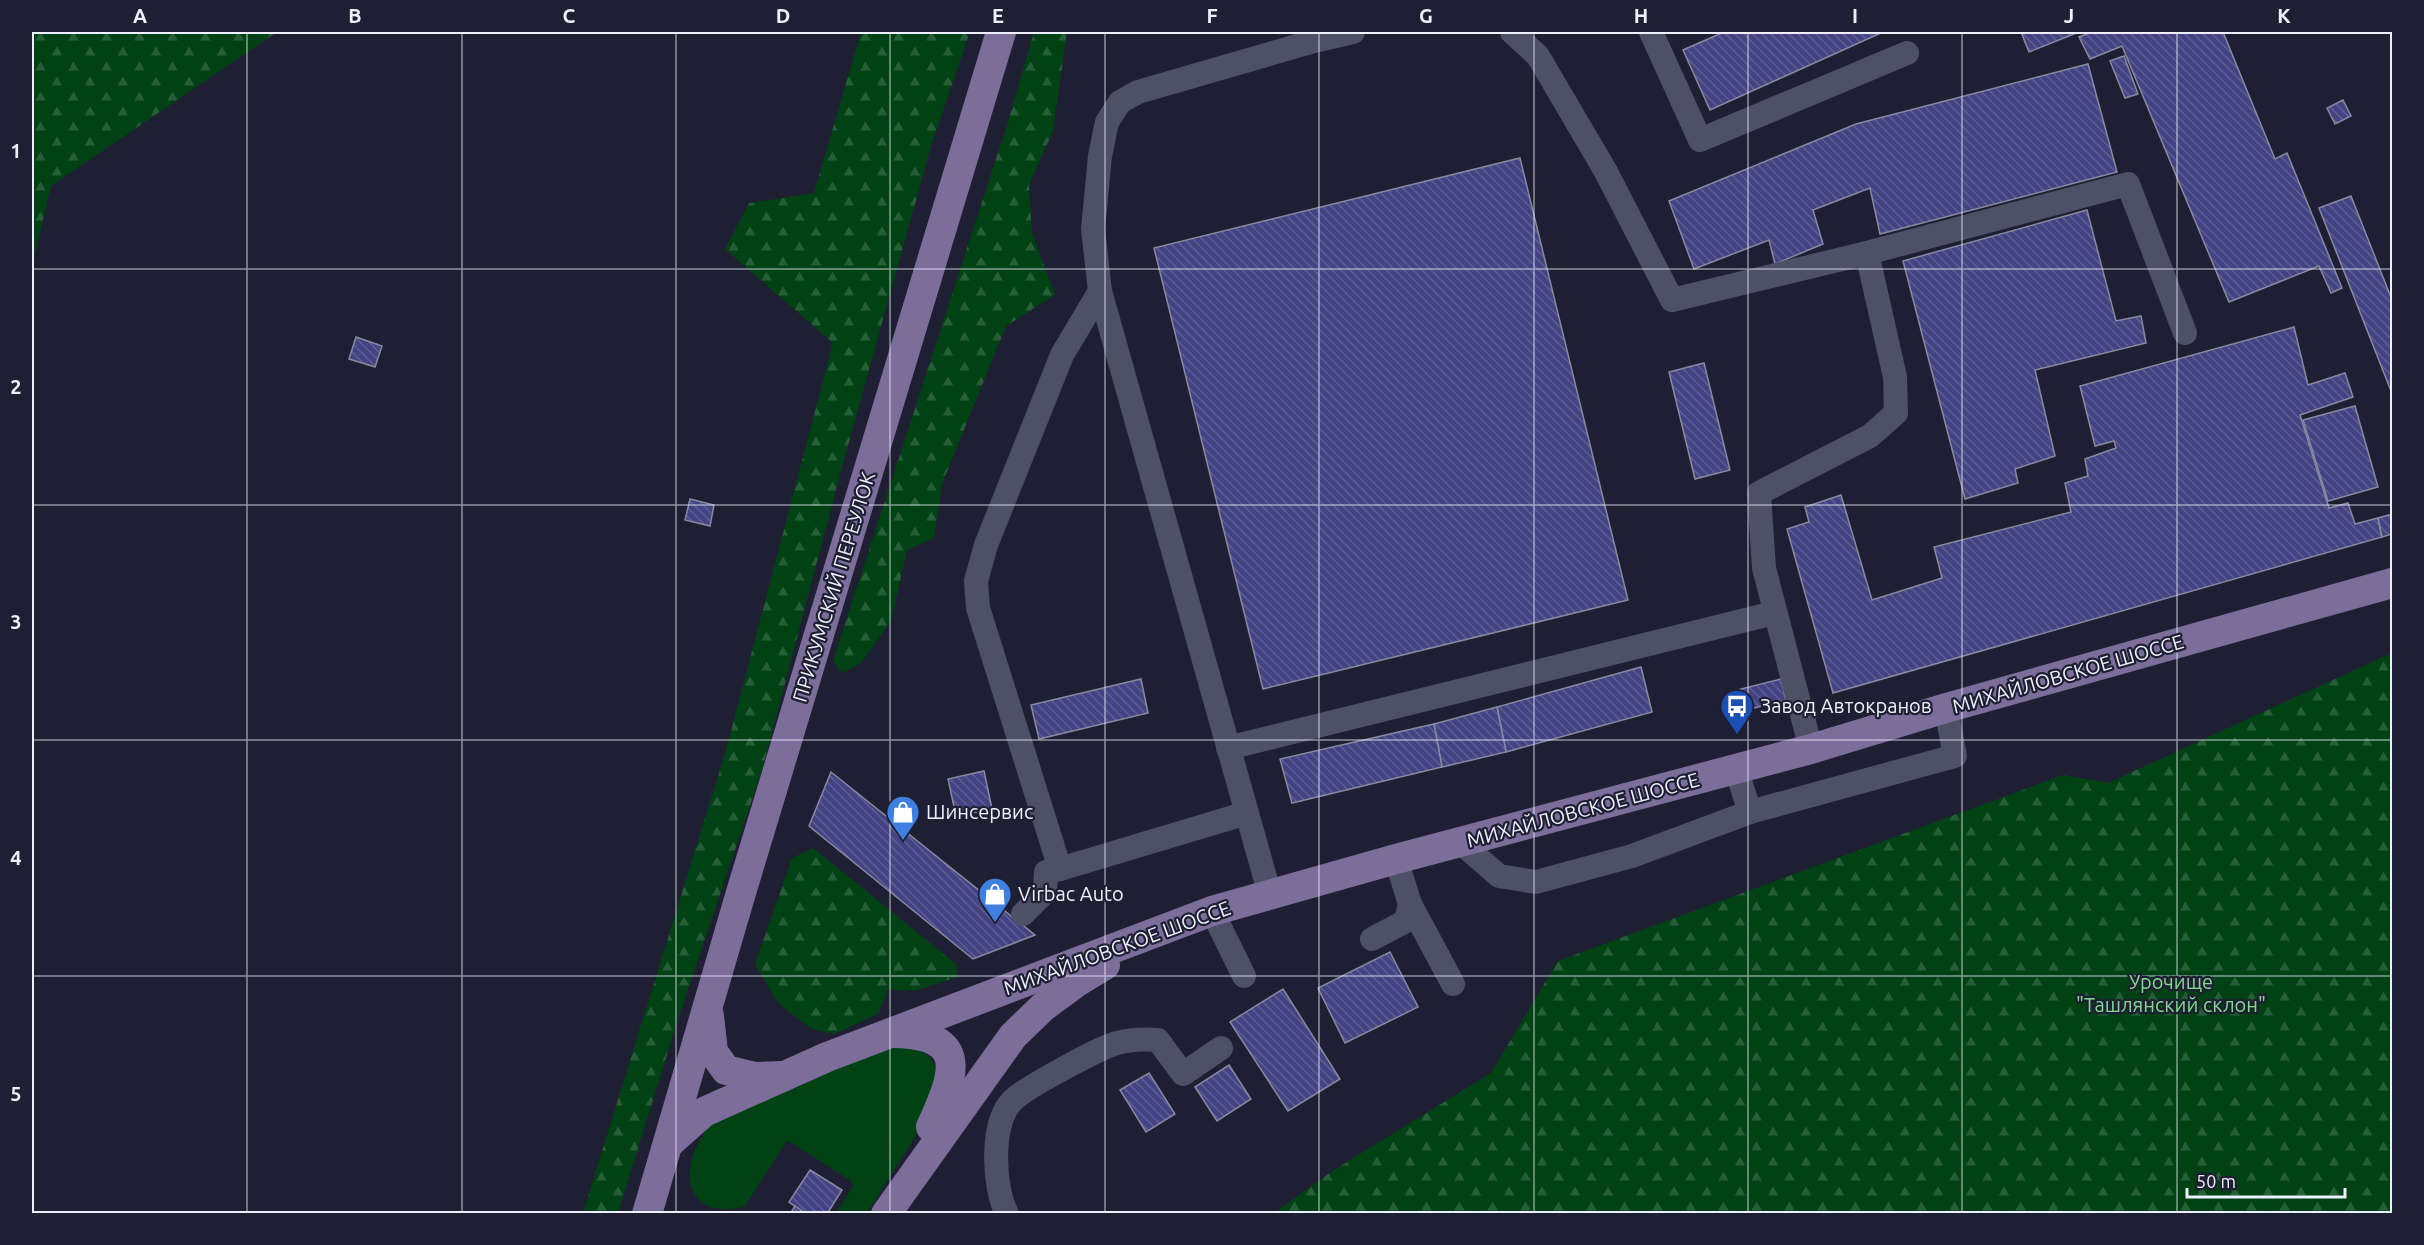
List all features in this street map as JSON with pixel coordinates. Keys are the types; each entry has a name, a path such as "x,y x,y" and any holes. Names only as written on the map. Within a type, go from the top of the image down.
{"main road":[{"name":"ПРИКУМСКИЙ ПЕРЕУЛОК","path":"648,1214 1000,32"},
{"name":"МИХАЙЛОВСКОЕ ШОССЕ","path":"669,1143 705,1112 827,1057 1212,911 1396,859 1736,769 2392,584"},
{"path":"893,1203 1013,1036 1044,1007 1077,982 1166,928"},
{"path":"708,1008 713,1052 726,1070 755,1077 786,1075"},
{"path":"890,1033 917,1034 935,1040 946,1049 951,1064 951,1077 945,1100 893,1203"}],"lane":[{"path":"1269,895 1100,291 1093,229 1100,156 1107,122 1120,102 1138,92 1313,36 1353,32"},
{"path":"1512,32 1538,56 1605,170 1672,300 1867,253 2128,184 2185,333"},
{"path":"1651,32 1700,140 1907,52"},
{"path":"1811,748 1764,568 1759,493 1870,436 1896,413 1895,377 1867,253"},
{"path":"1060,869 978,608 976,581 986,545 1062,356 1100,291"},
{"path":"1228,748 1774,613"},
{"path":"1460,842 1499,876 1536,882 1632,856 1750,812 1955,756 1946,708"},
{"path":"1736,769 1750,812"},
{"path":"1023,914 1045,892 1046,872 1247,813"},
{"path":"1396,859 1410,904 1453,984"},
{"path":"1372,939 1406,921 1410,904"},
{"path":"1212,911 1244,976"},
{"path":"1007,1214 999,1196 996,1176 1003,1116 1012,1100 1040,1082 1114,1044 1139,1039 1158,1040 1183,1074 1221,1048"}],"green space":[{"path":"32,32 277,32 51,186 32,266"},
{"path":"861,32 970,32 931,146 842,467 763,767 678,1019 618,1213 583,1213 726,750 833,343 725,249 749,203 814,193"},
{"path":"1034,32 1067,32 1053,131 1029,185 1032,233 1055,295 1006,326 942,484 934,538 907,550 891,621 861,663 842,673 833,661 1008,122"},
{"name":"Урочище \"Ташлянский склон\"","path":"2392,653 2392,1213 1274,1213 1331,1172 1491,1073 1558,961 2063,775 2108,783"},
{"path":"813,848 956,964 957,977 915,991 888,989 878,1014 834,1034 812,1029 779,1004 755,964 792,858"},
{"path":"887,1047 920,1048 930,1057 937,1070 937,1102 867,1213 836,1213 853,1186 851,1181 789,1141 786,1142 745,1206 728,1209 714,1208 702,1203 691,1183 690,1170 693,1155 700,1140 713,1122"}],"building":[{"path":"1724,32 1883,32 1710,110 1683,50"},
{"path":"2021,32 2079,32 2029,52"},
{"path":"2092,32 2223,32 2275,159 2287,153 2342,288 2331,293 2319,266 2229,302 2122,46 2090,59 2079,37"},
{"path":"2124,56 2138,94 2125,98 2110,61"},
{"path":"2088,64 2117,172 1880,234 1870,188 1813,210 1823,244 1775,264 1769,240 1694,269 1669,201 1856,124"},
{"path":"2343,100 2351,116 2335,124 2327,108"},
{"path":"1520,158 1628,600 1263,689 1154,248"},
{"path":"2351,196 2392,300 2391,391 2319,208"},
{"path":"2087,210 2116,321 2141,316 2146,343 2035,370 2055,456 2015,469 2018,483 1965,499 1903,261"},
{"path":"2294,327 2308,385 2345,373 2353,397 2300,415 2329,508 2348,503 2355,524 2378,518 2382,537 1833,693 1787,529 1809,522 1805,507 1841,495 1872,600 1942,578 1934,547 2071,512 2065,483 2088,476 2085,459 2116,448 2114,441 2095,446 2080,386"},
{"path":"356,337 382,346 375,367 349,359"},
{"path":"1704,363 1730,470 1695,479 1669,372"},
{"path":"2355,406 2378,487 2328,501 2303,420"},
{"path":"690,499 714,505 710,526 685,520"},
{"path":"2392,514 2392,534 2382,537 2378,518"},
{"path":"1641,667 1652,712 1506,752 1497,707"},
{"path":"1141,679 1148,713 1039,739 1031,705"},
{"path":"1781,679 1786,700 1738,712 1733,691"},
{"path":"1497,707 1506,752 1442,767 1434,724"},
{"path":"1434,724 1442,767 1292,803 1280,759"},
{"path":"984,771 992,809 956,816 948,779"},
{"path":"831,772 1035,935 973,959 809,826"},
{"path":"1390,952 1418,1007 1345,1043 1318,988"},
{"path":"1283,989 1340,1079 1288,1111 1230,1022"},
{"path":"1229,1065 1251,1099 1217,1121 1195,1087"},
{"path":"1149,1073 1175,1114 1146,1132 1120,1090"},
{"path":"810,1170 842,1190 827,1214 806,1214 789,1202"},
{"path":"795,1206 806,1214 790,1214"}],"place":[{"name":"Завод Автокранов","path":"1737,735"},
{"name":"Шинсервис","path":"903,841"},
{"name":"Virbac Auto","path":"995,923"}]}
